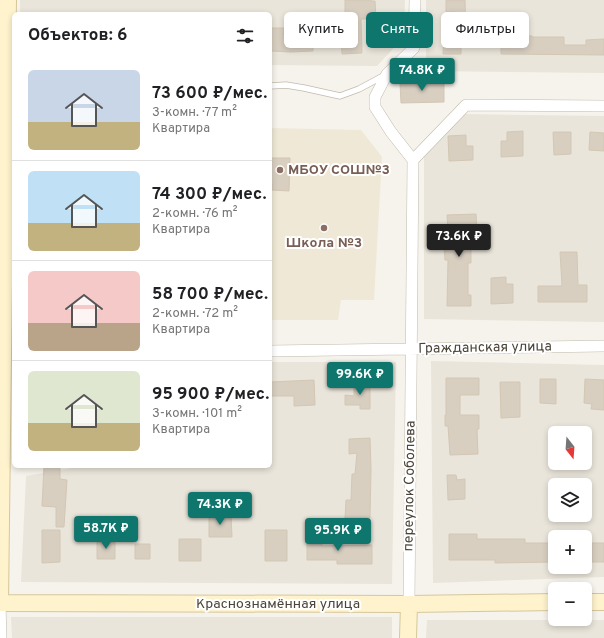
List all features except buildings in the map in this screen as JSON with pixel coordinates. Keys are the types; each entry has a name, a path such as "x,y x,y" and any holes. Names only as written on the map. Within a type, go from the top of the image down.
{"main road":[{"path":"0,603 6,354 4,101 11,64 8,0"},
{"name":"Краснознамённая улица","path":"0,603 409,604 548,602"},
{"path":"592,602 604,602"},
{"name":"переулок Соболева","path":"408,638 409,604"}],"street":[{"path":"415,0 414,48 387,74 375,96 375,107 391,132 413,160 466,106 604,106"},
{"name":"переулок Соболева","path":"409,604 413,160"},
{"name":"Гражданская улица","path":"272,351 604,346"},
{"path":"0,603 0,638"}],"lane":[{"path":"272,86 286,85 340,96 359,89 387,74"}],"shaded area":[{"path":"20,0 405,0 405,12 366,12 366,48 394,48 377,66 272,65 272,12 20,12"},
{"path":"426,0 604,0 604,73 426,71 426,48 433,48 433,12 426,12"},
{"path":"464,114 604,116 604,322 424,319 424,157"},
{"name":"Школа №3","path":"272,128 361,130 382,157 374,300 341,300 338,320 272,320"},
{"path":"431,361 604,365 604,577 433,583"},
{"path":"272,362 396,362 392,584 21,582 26,476 72,468 272,468"},
{"path":"11,617 392,617 392,638 12,638"},
{"path":"427,620 548,620 548,626 592,626 592,620 604,620 604,638 426,638"}],"place":[{"name":"МБОУ СОШ№3","path":"280,170"},
{"name":"Школа №3","path":"324,228"}]}
